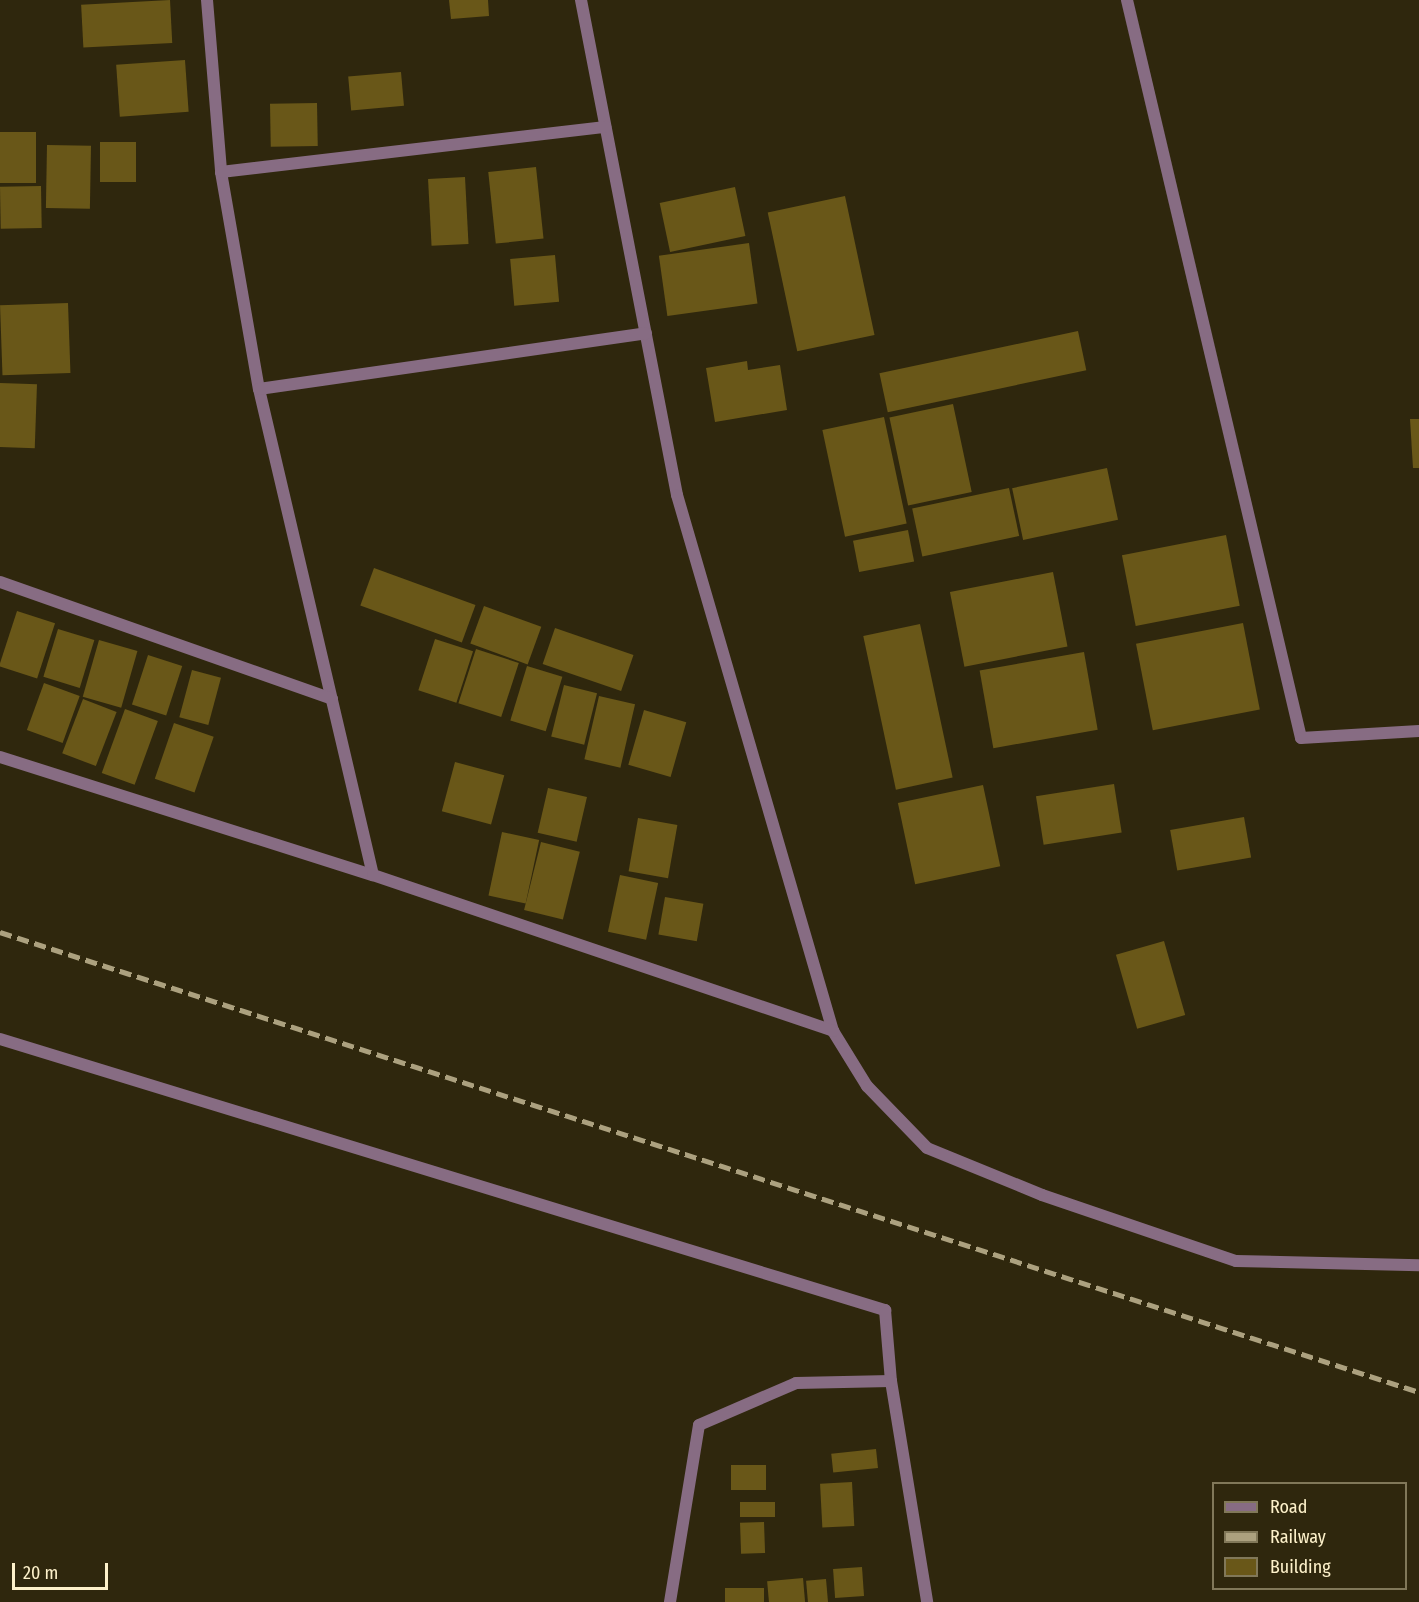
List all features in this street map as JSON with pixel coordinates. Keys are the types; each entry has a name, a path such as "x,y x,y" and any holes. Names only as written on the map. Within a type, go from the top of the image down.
{"street":[{"path":"207,0 221,172 259,389 373,875"},
{"path":"580,0 677,495 832,1031 867,1086 927,1148 1042,1195 1236,1260 1419,1265"},
{"path":"1127,0 1300,738 1419,731"},
{"path":"221,172 605,126"},
{"path":"259,389 646,333"},
{"path":"0,582 332,699"},
{"path":"0,758 373,875 832,1031"},
{"path":"0,1039 885,1310 891,1381 927,1602"},
{"path":"670,1602 699,1425 796,1383 891,1381"}],"building":[{"path":"170,0 172,43 83,48 81,5"},
{"path":"449,0 488,0 489,16 451,19"},
{"path":"185,60 189,112 120,117 116,65"},
{"path":"401,72 404,106 351,110 348,77"},
{"path":"317,103 318,146 271,147 270,104"},
{"path":"0,132 36,132 36,183 0,183"},
{"path":"100,142 136,142 136,182 100,182"},
{"path":"47,145 91,146 90,209 46,208"},
{"path":"536,167 544,239 496,244 488,172"},
{"path":"465,177 469,244 432,246 428,179"},
{"path":"41,186 42,228 1,229 0,187"},
{"path":"735,187 745,236 670,252 660,203"},
{"path":"845,196 875,335 797,351 768,212"},
{"path":"749,243 757,303 667,316 659,256"},
{"path":"555,255 559,302 514,306 510,259"},
{"path":"68,303 70,373 2,375 0,305"},
{"path":"1078,331 1086,370 888,412 879,373"},
{"path":"747,361 748,370 780,365 787,410 715,422 706,368"},
{"path":"0,383 37,384 35,448 0,447"},
{"path":"953,404 972,492 908,506 889,418"},
{"path":"884,417 907,524 845,537 822,430"},
{"path":"1410,419 1419,419 1419,468 1413,468"},
{"path":"1107,468 1118,520 1023,540 1012,488"},
{"path":"1009,488 1019,536 922,557 912,509"},
{"path":"908,530 914,561 859,572 853,541"},
{"path":"1226,535 1240,606 1136,626 1122,555"},
{"path":"374,568 475,605 462,643 360,606"},
{"path":"1053,572 1068,647 964,667 950,592"},
{"path":"484,606 541,627 528,664 470,644"},
{"path":"17,611 55,623 37,679 0,666"},
{"path":"1243,623 1260,709 1153,730 1136,644"},
{"path":"920,624 953,778 896,790 863,636"},
{"path":"555,628 633,655 621,691 543,664"},
{"path":"58,629 94,640 80,688 43,677"},
{"path":"435,639 473,651 456,703 418,690"},
{"path":"99,640 137,651 121,708 83,697"},
{"path":"476,649 519,663 501,717 458,703"},
{"path":"1084,652 1098,730 993,748 980,670"},
{"path":"148,655 182,666 166,716 132,704"},
{"path":"527,666 562,677 546,731 510,721"},
{"path":"192,670 221,678 208,725 179,717"},
{"path":"44,683 80,696 63,743 27,730"},
{"path":"564,685 597,693 584,745 551,736"},
{"path":"599,696 635,704 620,768 584,759"},
{"path":"83,699 117,712 96,766 62,753"},
{"path":"125,709 158,721 135,785 102,773"},
{"path":"644,710 686,722 671,777 628,765"},
{"path":"174,723 214,737 195,792 155,779"},
{"path":"455,762 504,775 491,824 442,811"},
{"path":"1114,784 1122,832 1044,845 1036,796"},
{"path":"983,785 1000,866 915,884 898,803"},
{"path":"548,788 587,797 577,842 538,833"},
{"path":"1244,817 1251,857 1177,870 1170,830"},
{"path":"638,818 677,825 668,878 629,871"},
{"path":"502,832 539,840 526,903 488,896"},
{"path":"541,842 580,852 563,920 524,910"},
{"path":"620,875 658,883 646,940 608,932"},
{"path":"665,897 703,904 697,941 658,934"},
{"path":"1164,941 1185,1015 1137,1029 1116,955"},
{"path":"876,1449 878,1468 833,1473 831,1454"},
{"path":"731,1465 766,1465 766,1490 731,1490"},
{"path":"852,1482 854,1526 822,1528 820,1484"},
{"path":"740,1502 775,1502 775,1517 740,1517"},
{"path":"764,1522 765,1553 741,1554 740,1523"},
{"path":"862,1567 864,1596 835,1598 833,1569"},
{"path":"803,1578 805,1602 769,1602 767,1581"},
{"path":"826,1579 828,1602 808,1602 806,1581"},
{"path":"725,1588 764,1588 764,1602 725,1602"}],"railway":[{"path":"0,932 1419,1392"}]}
